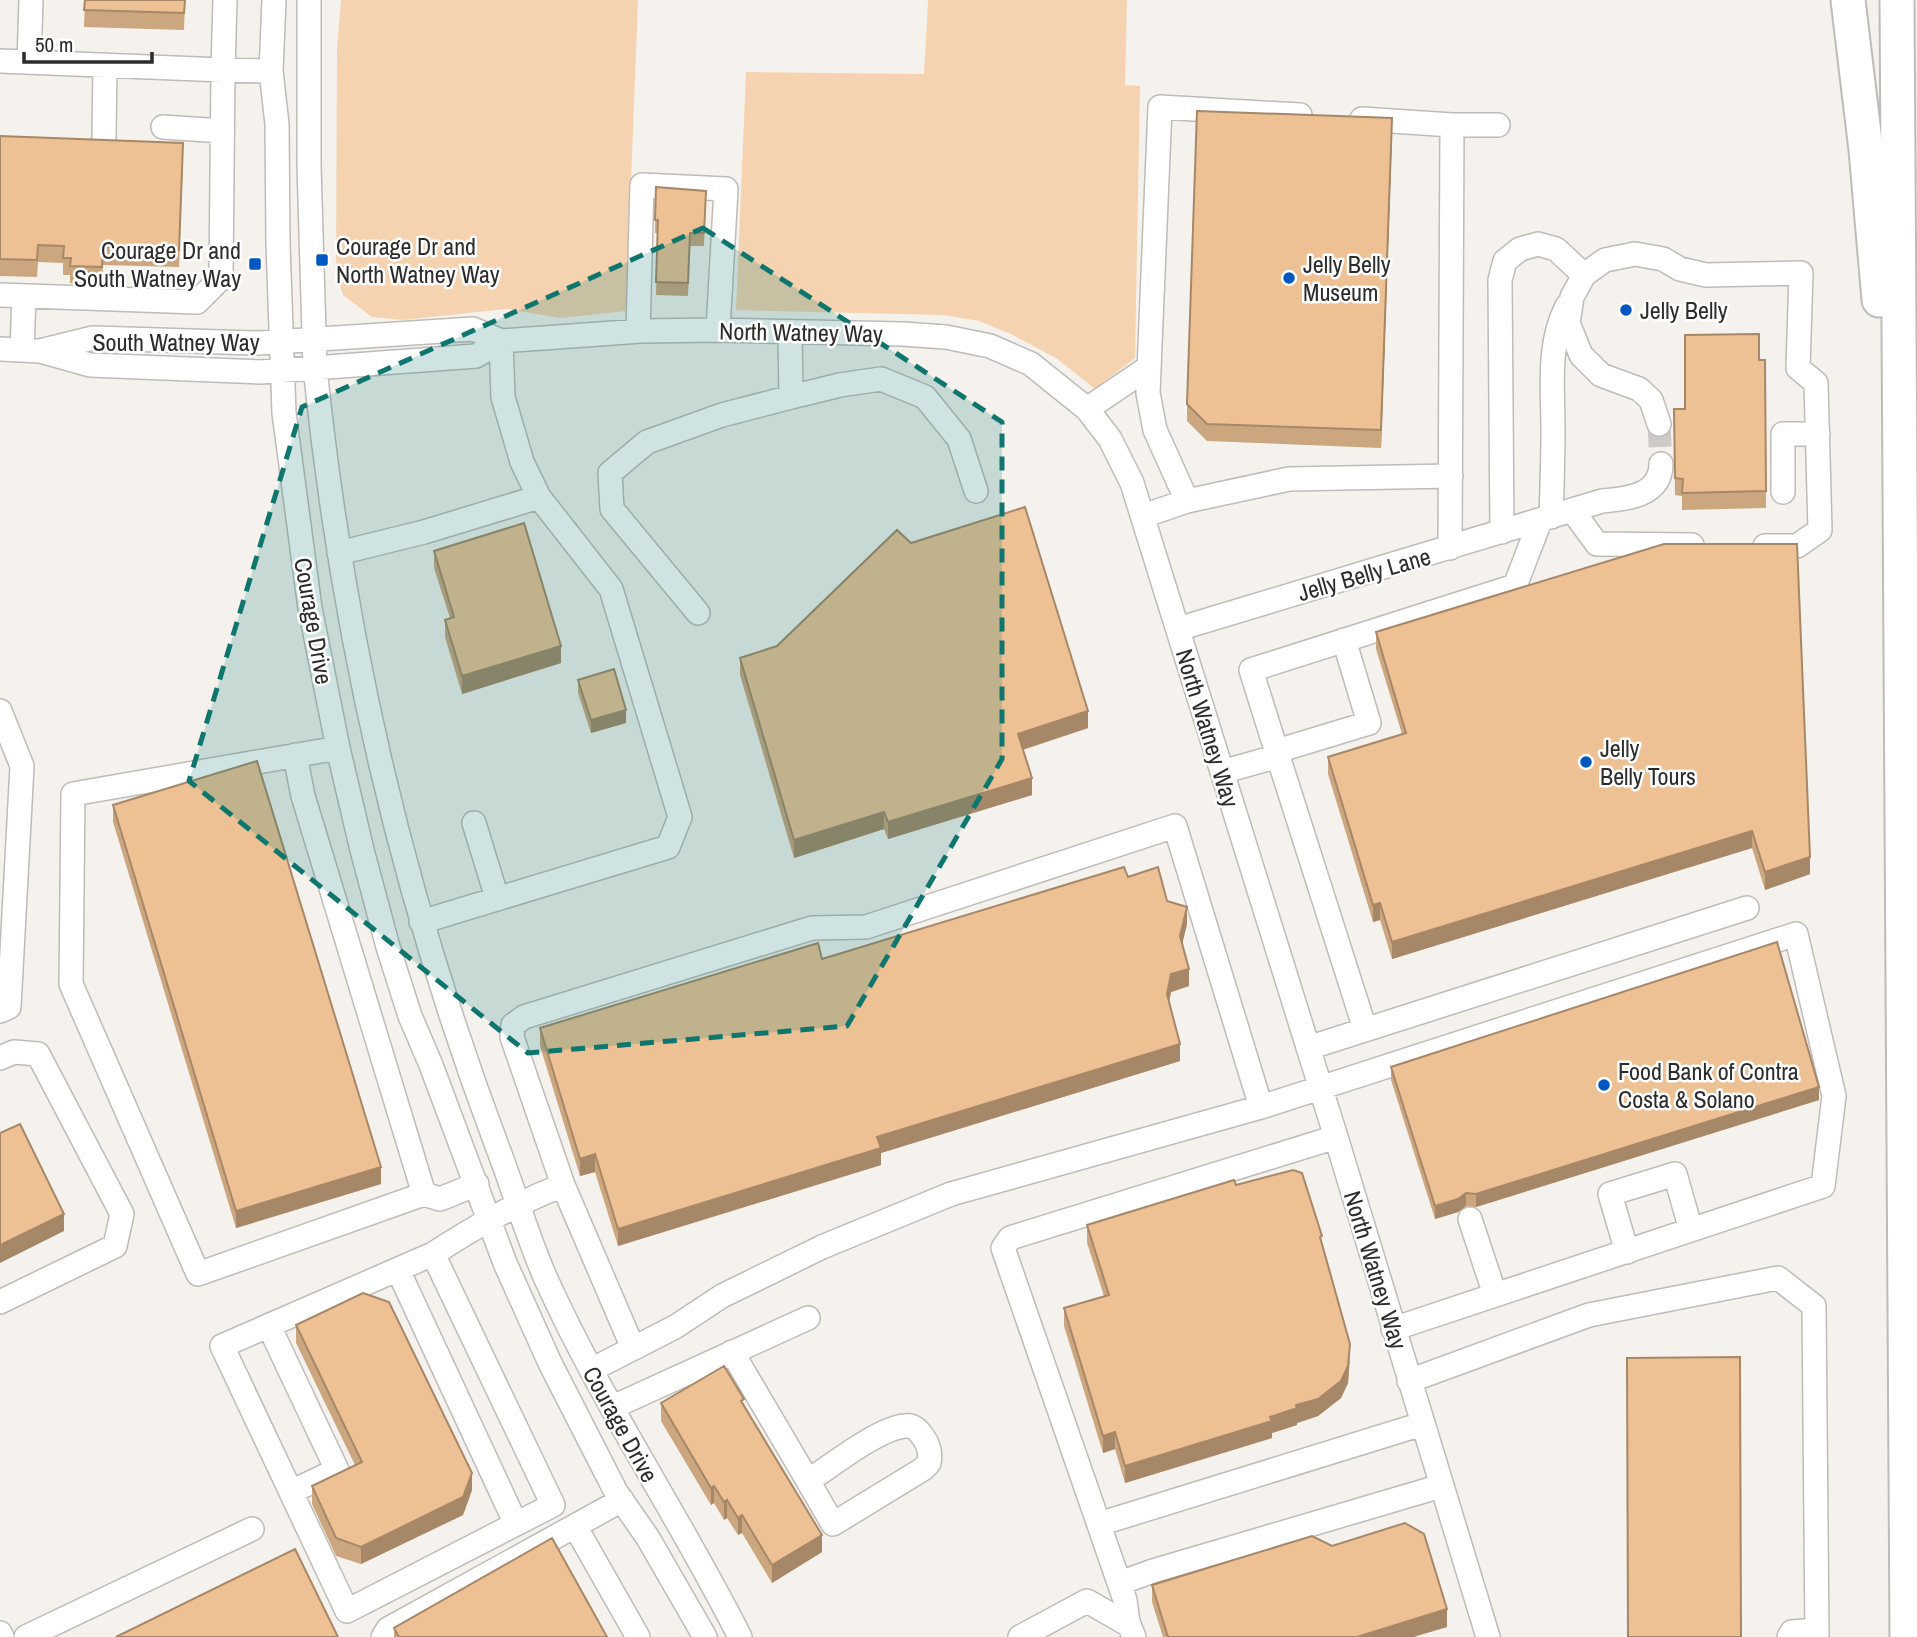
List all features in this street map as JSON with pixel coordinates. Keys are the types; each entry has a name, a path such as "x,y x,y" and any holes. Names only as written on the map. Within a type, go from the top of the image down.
{"highway":[{"path":"1848,0 1876,251 1885,430 1902,523"},
{"path":"1897,0 1908,1637"}],"street":[{"path":"29,62 31,0"},
{"path":"0,295 197,302 221,278 225,0"},
{"name":"Courage Drive","path":"274,0 271,71 277,124 284,413 310,608 338,748 362,849 410,1016 477,1184 505,1263 550,1363 622,1500 648,1538 705,1637"},
{"name":"Courage Drive","path":"309,0 309,165 315,368 339,553 371,728 398,840 464,1058 545,1275 591,1370 740,1637"},
{"path":"0,61 271,71"},
{"path":"104,65 104,137"},
{"path":"1187,501 1155,430 1148,393 1160,107 1451,125 1498,125"},
{"path":"1450,548 1451,125"},
{"path":"163,127 222,131"},
{"path":"638,331 642,185 726,189 718,330"},
{"path":"1502,532 1500,280 1505,261 1520,249 1538,244 1556,249 1584,275"},
{"path":"1365,1029 1251,670 1515,586 1554,516 1552,352 1558,324 1584,275 1605,260 1635,254 1663,259 1681,269 1706,275 1801,273 1798,368 1816,383 1820,530 1797,546 1744,545"},
{"path":"21,350 24,296"},
{"path":"1572,297 1568,323 1581,355 1601,375 1639,389 1651,400 1659,424"},
{"name":"North Watney Way","path":"314,340 473,329 501,341"},
{"name":"North Watney Way","path":"282,370 476,356 501,341 638,331 718,330 946,337 990,345 1031,364 1087,409 1110,439 1132,482 1488,1637"},
{"path":"790,332 792,397"},
{"name":"South Watney Way","path":"21,350 93,338 259,343 314,340"},
{"path":"421,922 668,847 680,817 611,589 539,497 522,462 503,397 501,341"},
{"name":"South Watney Way","path":"21,350 90,365 260,372 282,370"},
{"path":"1087,409 1149,367"},
{"path":"698,613 612,509 610,473 647,442 722,415 840,385 881,379 925,397 958,439 976,491"},
{"path":"1783,492 1783,434 1818,434"},
{"name":"Jelly Belly Lane","path":"1178,629 1601,501 1627,499 1645,493 1657,482 1661,464"},
{"path":"1143,516 1187,501 1289,479 1451,476"},
{"path":"339,553 424,532 539,497"},
{"path":"1554,516 1597,544 1717,545"},
{"path":"1222,772 1369,723 1343,640"},
{"path":"0,711 22,766 9,1007 0,1011"},
{"path":"338,748 73,794 71,984 198,1275 424,1194 440,1199 477,1184"},
{"path":"295,755 303,796 424,1194"},
{"path":"474,824 497,898"},
{"path":"634,1348 562,1185 512,1037 513,1025 524,1017 812,928 866,927 1175,826 1261,1107"},
{"path":"1308,1048 1747,908"},
{"path":"591,1370 675,1327 722,1296 800,1258 951,1194 1261,1107 1796,934 1834,1096 1823,1186 1394,1329"},
{"path":"0,1058 14,1052 38,1054 122,1214 115,1246 0,1302"},
{"path":"1131,1631 1120,1583 1003,1248 1010,1238 1336,1137"},
{"path":"1627,1252 1611,1194 1675,1174 1691,1230"},
{"path":"433,1254 553,1504 347,1611 222,1346 433,1254 488,1218 562,1185"},
{"path":"1471,1219 1496,1295"},
{"path":"398,1270 516,1524"},
{"path":"1409,1381 1588,1315 1778,1278 1814,1306 1817,1634 1792,1632 1788,1637"},
{"path":"613,1407 808,1318"},
{"path":"269,1326 337,1470 291,1492"},
{"path":"732,1352 833,1524 923,1469 929,1463 929,1447 916,1428 907,1425 896,1428 865,1443 808,1481"},
{"path":"1099,1524 1422,1424"},
{"path":"1120,1583 1441,1486"},
{"path":"383,1637 388,1629 622,1500"},
{"path":"575,1526 638,1637"},
{"path":"26,1637 252,1529"},
{"path":"1020,1637 1087,1601 1131,1631"}],"highlighted area":[{"path":"703,228 1002,422 1002,759 847,1026 528,1053 189,781 302,407"}],"shaded area":[{"path":"341,0 638,0 626,311 561,318 506,309 403,320 372,317 343,295 336,273 337,48"},
{"path":"928,0 1127,0 1125,85 1140,86 1135,358 1095,389 1056,358 1011,334 979,321 943,315 736,310 746,72 924,74"}],"building":[{"path":"85,0 185,0 184,13 84,10"},
{"name":"Jelly Belly Museum","path":"1197,111 1392,118 1381,430 1207,424 1187,404"},
{"path":"0,136 183,143 179,250 103,247 102,267 70,266 71,258 63,258 64,246 38,245 37,260 0,259"},
{"path":"656,187 706,191 704,233 690,233 688,283 656,282"},
{"path":"1759,334 1759,360 1765,360 1766,491 1682,493 1683,479 1675,478 1674,409 1685,409 1685,335"},
{"path":"1025,507 1088,711 1018,734 1032,778 888,822 884,812 794,840 740,658 777,646 897,530 911,543"},
{"path":"524,523 561,646 462,676 445,620 454,617 434,551"},
{"name":"Jelly Belly Tours","path":"1664,544 1797,544 1810,857 1765,872 1752,831 1392,942 1380,903 1373,905 1328,757 1406,733 1376,632"},
{"path":"614,669 626,710 591,720 578,680"},
{"path":"257,761 381,1167 236,1211 113,805"},
{"path":"1124,867 1128,877 1158,867 1167,901 1187,907 1180,936 1189,969 1171,974 1167,994 1180,1044 877,1137 881,1148 618,1229 595,1154 580,1159 540,1028 818,943 822,959"},
{"name":"Food Bank of Contra Costa & Solano","path":"1777,942 1819,1087 1476,1194 1466,1193 1458,1199 1435,1206 1391,1067"},
{"path":"20,1124 64,1214 0,1245 0,1133"},
{"path":"1293,1170 1302,1173 1322,1236 1320,1237 1350,1344 1348,1366 1341,1381 1318,1399 1296,1405 1297,1408 1270,1417 1272,1421 1125,1466 1115,1432 1103,1436 1064,1308 1109,1295 1087,1225 1234,1180 1236,1185"},
{"path":"363,1293 389,1302 472,1473 463,1497 361,1547 336,1538 312,1486 362,1462 296,1325"},
{"path":"1740,1357 1741,1637 1628,1637 1627,1358"},
{"path":"724,1366 744,1399 741,1401 822,1535 772,1565 742,1515 738,1518 727,1500 724,1502 714,1486 711,1488 661,1403"},
{"path":"1405,1523 1424,1534 1447,1609 1357,1637 1168,1637 1152,1585 1312,1536 1332,1546"},
{"path":"552,1538 607,1637 399,1637 394,1628"},
{"path":"295,1549 338,1637 116,1637"}],"tunnel":[{"path":"1659,424 1661,464"}],"place":[{"name":"Courage Dr and North Watney Way","path":"322,260"},
{"name":"Courage Dr and South Watney Way","path":"255,264"},
{"name":"Jelly Belly Museum","path":"1289,278"},
{"name":"Jelly Belly","path":"1626,310"},
{"name":"Jelly Belly Tours","path":"1586,762"},
{"name":"Food Bank of Contra Costa & Solano","path":"1604,1085"}]}
